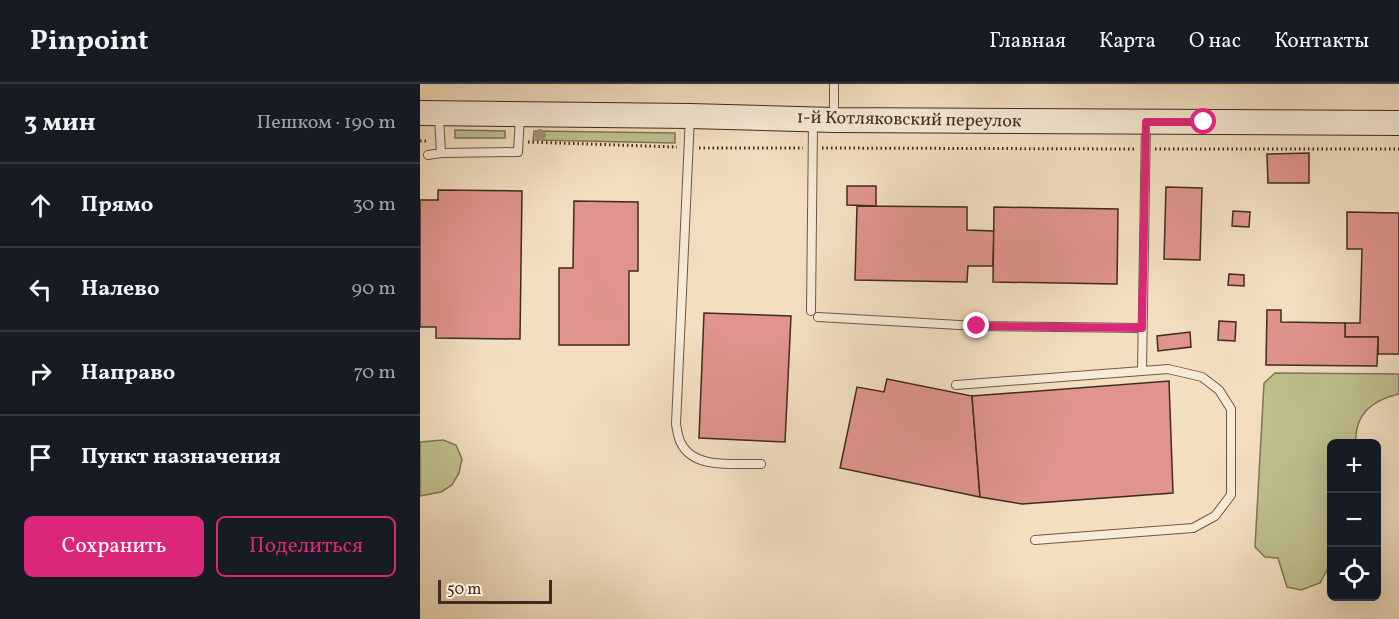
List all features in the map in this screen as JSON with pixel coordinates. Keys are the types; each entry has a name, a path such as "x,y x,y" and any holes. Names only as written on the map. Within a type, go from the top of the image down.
{"street":[{"name":"1-й Котляковский переулок","path":"430,113 824,119 1399,123"}],"lane":[{"path":"834,84 824,119 812,148 815,314 977,326 1142,328"},
{"path":"430,113 440,141 441,153"},
{"path":"428,155 519,152 520,114"},
{"path":"690,116 676,424 681,443 692,457 704,462 761,464"},
{"path":"1142,371 1146,122"},
{"path":"956,385 1168,369 1202,377 1219,390 1231,409 1231,495 1215,516 1192,528 1035,540"}],"path":[{"path":"420,141 440,141"},
{"path":"519,142 689,148 1399,149"}],"green space":[{"path":"455,130 505,131 505,138 455,138"},
{"path":"534,131 675,133 675,143 533,140"},
{"path":"1275,373 1399,374 1399,394 1373,404 1367,410 1358,424 1356,439 1327,439 1327,570 1320,583 1301,590 1287,587 1278,558 1265,557 1255,547 1264,383"},
{"path":"443,440 456,445 462,459 459,473 452,485 441,492 420,496 420,442"}],"building":[{"path":"1309,153 1309,183 1268,183 1267,154"},
{"path":"847,186 876,186 876,206 847,205"},
{"path":"1166,187 1202,188 1200,260 1164,259"},
{"path":"438,190 522,191 520,339 436,338 436,327 420,327 420,200 438,200"},
{"path":"574,201 638,202 638,271 629,271 629,345 559,345 559,268 573,268"},
{"path":"857,206 967,207 967,230 994,231 993,266 968,266 967,282 855,280"},
{"path":"994,207 1118,209 1117,284 993,282"},
{"path":"1233,211 1250,212 1249,227 1232,226"},
{"path":"1347,212 1399,213 1399,354 1378,354 1378,337 1345,337 1345,323 1360,323 1362,249 1347,249"},
{"path":"1229,274 1244,275 1244,286 1228,285"},
{"path":"1267,310 1281,310 1281,322 1345,323 1345,337 1378,337 1377,366 1266,365"},
{"path":"704,313 791,316 785,442 699,438"},
{"path":"1219,321 1236,322 1235,341 1218,340"},
{"path":"1190,332 1191,347 1158,351 1157,336"},
{"path":"887,379 972,396 980,497 840,468 857,387 884,392"},
{"path":"1169,381 1173,493 1022,504 980,497 972,396"}],"route":[{"path":"977,326 1142,328 1146,122 1204,122"}]}
